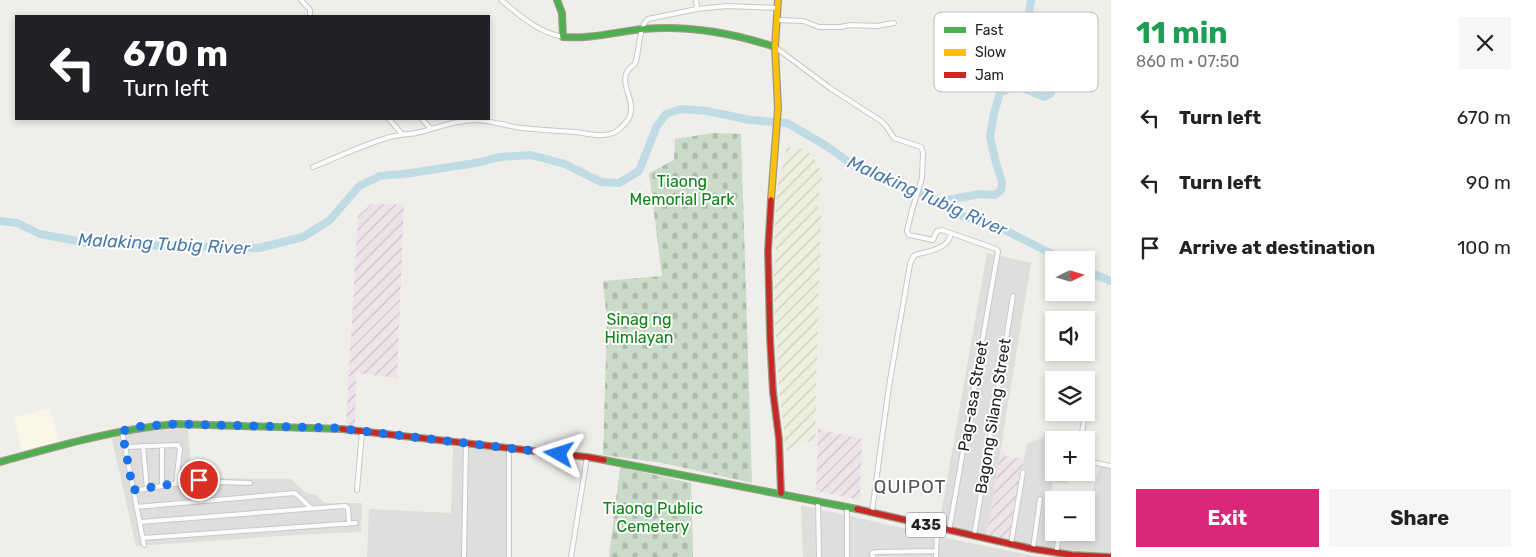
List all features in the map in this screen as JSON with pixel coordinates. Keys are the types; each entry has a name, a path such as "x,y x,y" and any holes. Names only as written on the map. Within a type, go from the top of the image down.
{"main road":[{"path":"557,0 562,14 563,37 581,38 673,28 757,40 775,47"},
{"path":"778,0 775,47 778,108 770,192 768,251 770,338 773,392 779,439 781,493"},
{"name":"435","path":"0,462 142,426 176,424 336,428 587,458 781,493 1033,549 1072,556 1111,557"}],"street":[{"path":"301,0 310,10 310,15"},
{"path":"501,0 523,19 544,32 563,37"},
{"path":"696,0 697,9"},
{"path":"313,167 384,138 420,133 469,120 545,131 576,132 602,136 613,133 622,127 630,117 632,108 624,76 628,68 636,64 641,30 643,24 648,19 697,9 727,6 778,8"},
{"path":"776,20 802,21 819,27 877,26 894,23"},
{"path":"775,47 830,88 881,120 894,138 921,147 923,152 922,178 912,210 907,231 908,235 930,240 935,238 939,230 951,233 948,242 944,246 915,255 910,264 889,386 872,513"},
{"path":"390,120 402,134"},
{"path":"423,120 431,129"},
{"name":"Pag-asa Street","path":"950,531 998,252 996,249 951,233"},
{"name":"Bagong Silang Street","path":"974,536 1013,296"},
{"path":"122,431 144,545"},
{"path":"357,490 362,431"},
{"path":"464,557 466,443"},
{"path":"125,447 178,445 176,484"},
{"path":"143,446 146,489"},
{"path":"162,446 162,486"},
{"path":"509,448 509,557"},
{"path":"571,557 587,458"},
{"path":"1095,463 1111,466"},
{"path":"1011,544 1023,472"},
{"path":"133,490 199,480 250,483"},
{"path":"136,507 295,493 311,508"},
{"path":"1033,549 1040,499"},
{"path":"818,501 819,557"},
{"path":"140,522 347,506 349,522"},
{"path":"847,507 847,557"},
{"path":"143,538 356,523"},
{"path":"936,557 937,528"},
{"path":"1056,553 1058,541"},
{"path":"872,555 876,552 936,551"}],"shaded area":[{"path":"371,204 404,204 397,378 356,373 355,425 346,424 358,216"},
{"path":"987,253 1031,263 987,534 939,525"},
{"path":"50,408 59,442 22,451 14,418"},
{"path":"188,428 192,478 291,479 306,493 317,495 324,503 362,503 361,532 136,546 112,439 127,433"},
{"path":"818,429 862,439 860,500 816,491"},
{"path":"1045,433 1045,481 1068,481 1067,484 1053,482 1052,491 1045,491 1045,541 1095,541 1095,491 1093,491 1101,464 1111,466 1111,554 1060,551 1010,540 1027,443 1043,438"},
{"path":"453,447 474,447 508,452 507,557 367,557 369,509 451,513"},
{"path":"1001,451 1006,453 1005,456 1024,459 1010,540 987,534"},
{"path":"801,505 956,540 1034,556 1053,557 803,557"}],"green space":[{"path":"713,133 741,134 752,483 663,463 603,455 607,321 603,281 662,276 649,173 674,160 675,139"},
{"path":"787,147 804,149 812,155 822,177 817,204 821,214 815,439 786,451 779,388 773,284 776,250 774,243 777,188"},
{"name":"Tiaong Public Cemetery","path":"620,467 691,483 693,557 609,557"}],"waterway":[{"path":"1030,12 1031,0"},
{"path":"941,201 980,194 995,195 1001,190 1002,182 990,137 994,113 1000,93 1002,92"},
{"path":"1032,92 1044,97 1051,92"},
{"name":"Malaking Tubig River","path":"0,221 17,223 40,234 93,244 259,248 303,237 330,220 359,186 380,176 476,163 500,157 531,155 565,164 601,182 619,183 639,171 657,126 666,114 681,109 707,111 750,120 787,123 825,145 857,168 941,201 962,216 999,227 1046,251"},
{"name":"Malaking Tubig River","path":"1095,275 1111,281"}],"traffic: fast":[{"path":"557,0 562,13 563,37 593,36 643,29 676,28 726,34 775,47"},
{"path":"0,462 65,444 154,426 176,424 342,429"},
{"path":"604,460 857,509"}],"traffic: slow":[{"path":"771,200 778,108 775,47 778,0"}],"traffic: jam":[{"path":"771,200 768,251 770,338 773,392 779,439 781,493"},
{"path":"342,429 604,460"},
{"path":"857,509 1033,549 1072,555 1111,557"}],"district":[{"name":"QUIPOT","path":"910,486"}],"route":[{"path":"199,480 133,490 122,431 142,426 176,424 336,428 559,454"}],"park label":[{"name":"Tiaong Memorial Park","path":"682,190"},
{"name":"Sinag ng Himlayan","path":"639,328"}]}
